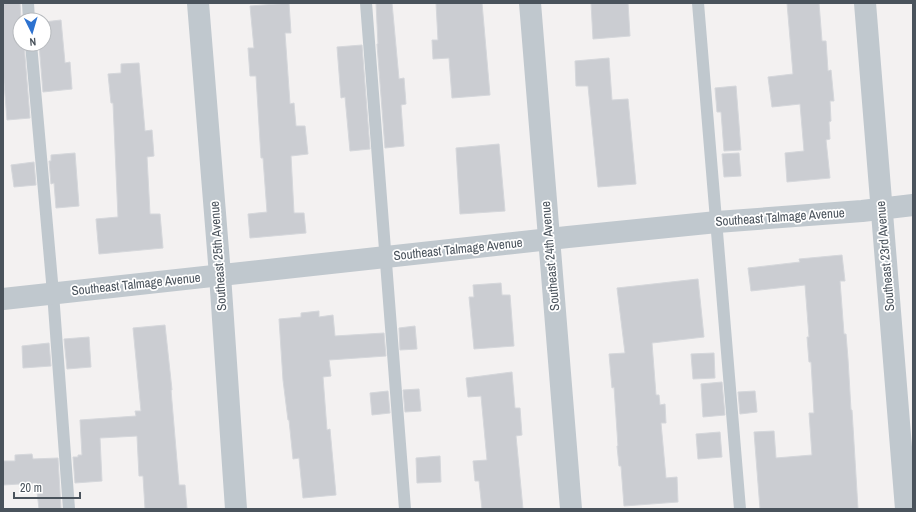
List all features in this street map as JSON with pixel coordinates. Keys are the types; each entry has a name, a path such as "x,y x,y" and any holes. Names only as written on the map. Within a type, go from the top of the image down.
{"street":[{"name":"Southeast 25th Avenue","path":"198,3 220,275 236,509"},
{"name":"Southeast 24th Avenue","path":"530,3 571,509"},
{"name":"Southeast 23rd Avenue","path":"865,3 906,509"},
{"name":"Southeast Talmage Avenue","path":"3,299 386,256 717,222 881,209 913,205"}],"lane":[{"path":"366,3 405,509"},
{"path":"698,3 740,509"},
{"path":"32,52 69,509"}],"building":[{"path":"20,3 21,12 12,12 12,52 25,52 30,118 7,120 3,70 3,4"},
{"path":"289,3 291,33 285,33 290,104 294,103 296,126 305,126 308,154 291,156 294,213 304,213 306,233 250,238 248,214 267,212 263,158 261,158 256,76 250,76 248,48 254,48 250,6"},
{"path":"376,3 392,3 399,79 404,78 406,104 401,105 404,146 385,148 377,44"},
{"path":"436,3 482,3 490,95 452,98 449,58 433,59 432,40 438,40"},
{"path":"591,3 628,3 630,36 593,39"},
{"path":"787,3 819,3 822,41 826,41 828,71 831,70 834,101 830,101 830,139 826,140 830,178 787,182 785,153 804,151 800,104 772,107 768,77 793,74"},
{"path":"61,20 65,63 70,62 72,89 43,92 40,52 52,52 52,21"},
{"path":"362,45 370,149 350,151 345,97 341,98 337,47"},
{"path":"609,58 612,100 628,99 636,184 598,187 588,86 576,86 575,61"},
{"path":"139,63 145,131 152,130 154,156 147,157 150,214 160,214 163,248 99,254 96,219 118,217 113,103 111,103 108,74 121,73 121,64"},
{"path":"736,86 741,150 724,151 721,112 717,112 715,88"},
{"path":"499,144 505,211 460,214 456,148"},
{"path":"75,153 79,206 56,208 54,183 51,184 49,161 51,161 51,155"},
{"path":"739,153 741,176 724,177 722,154"},
{"path":"34,162 36,185 14,187 11,165"},
{"path":"842,255 845,281 840,281 844,334 846,334 848,359 858,509 760,509 754,432 774,431 776,458 812,455 809,413 814,413 811,362 809,362 807,337 809,337 805,285 751,291 748,268 800,262 799,259"},
{"path":"698,279 704,337 652,343 656,395 659,395 660,405 665,404 666,423 661,423 666,478 677,477 678,502 624,506 621,466 619,466 617,446 614,387 612,388 609,354 625,353 617,288"},
{"path":"501,283 502,295 510,295 514,346 474,349 469,297 474,297 473,285"},
{"path":"319,311 319,317 333,315 335,336 384,333 386,356 329,360 331,376 323,377 327,430 330,429 336,495 303,498 299,458 293,459 283,380 279,319 301,317 301,313"},
{"path":"165,325 172,390 179,485 185,485 187,509 145,509 143,476 139,476 137,436 100,438 102,481 75,483 73,457 82,455 80,420 136,416 135,411 141,411 133,328"},
{"path":"415,326 417,349 400,350 399,328"},
{"path":"89,337 91,367 67,369 64,339"},
{"path":"49,343 51,366 23,368 22,346"},
{"path":"714,353 715,378 693,379 691,354"},
{"path":"512,372 515,408 520,408 522,435 516,436 523,509 482,509 479,481 475,481 473,461 487,460 481,396 468,397 466,378"},
{"path":"722,382 725,415 703,417 701,384"},
{"path":"419,389 421,411 405,412 403,390"},
{"path":"388,391 390,413 372,415 370,393"},
{"path":"755,391 757,412 740,414 738,392"},
{"path":"720,432 722,457 698,459 696,434"},
{"path":"32,454 33,459 58,458 61,509 39,509 36,483 3,485 3,461 15,461 15,455"},
{"path":"440,456 441,482 417,483 416,458"}]}
